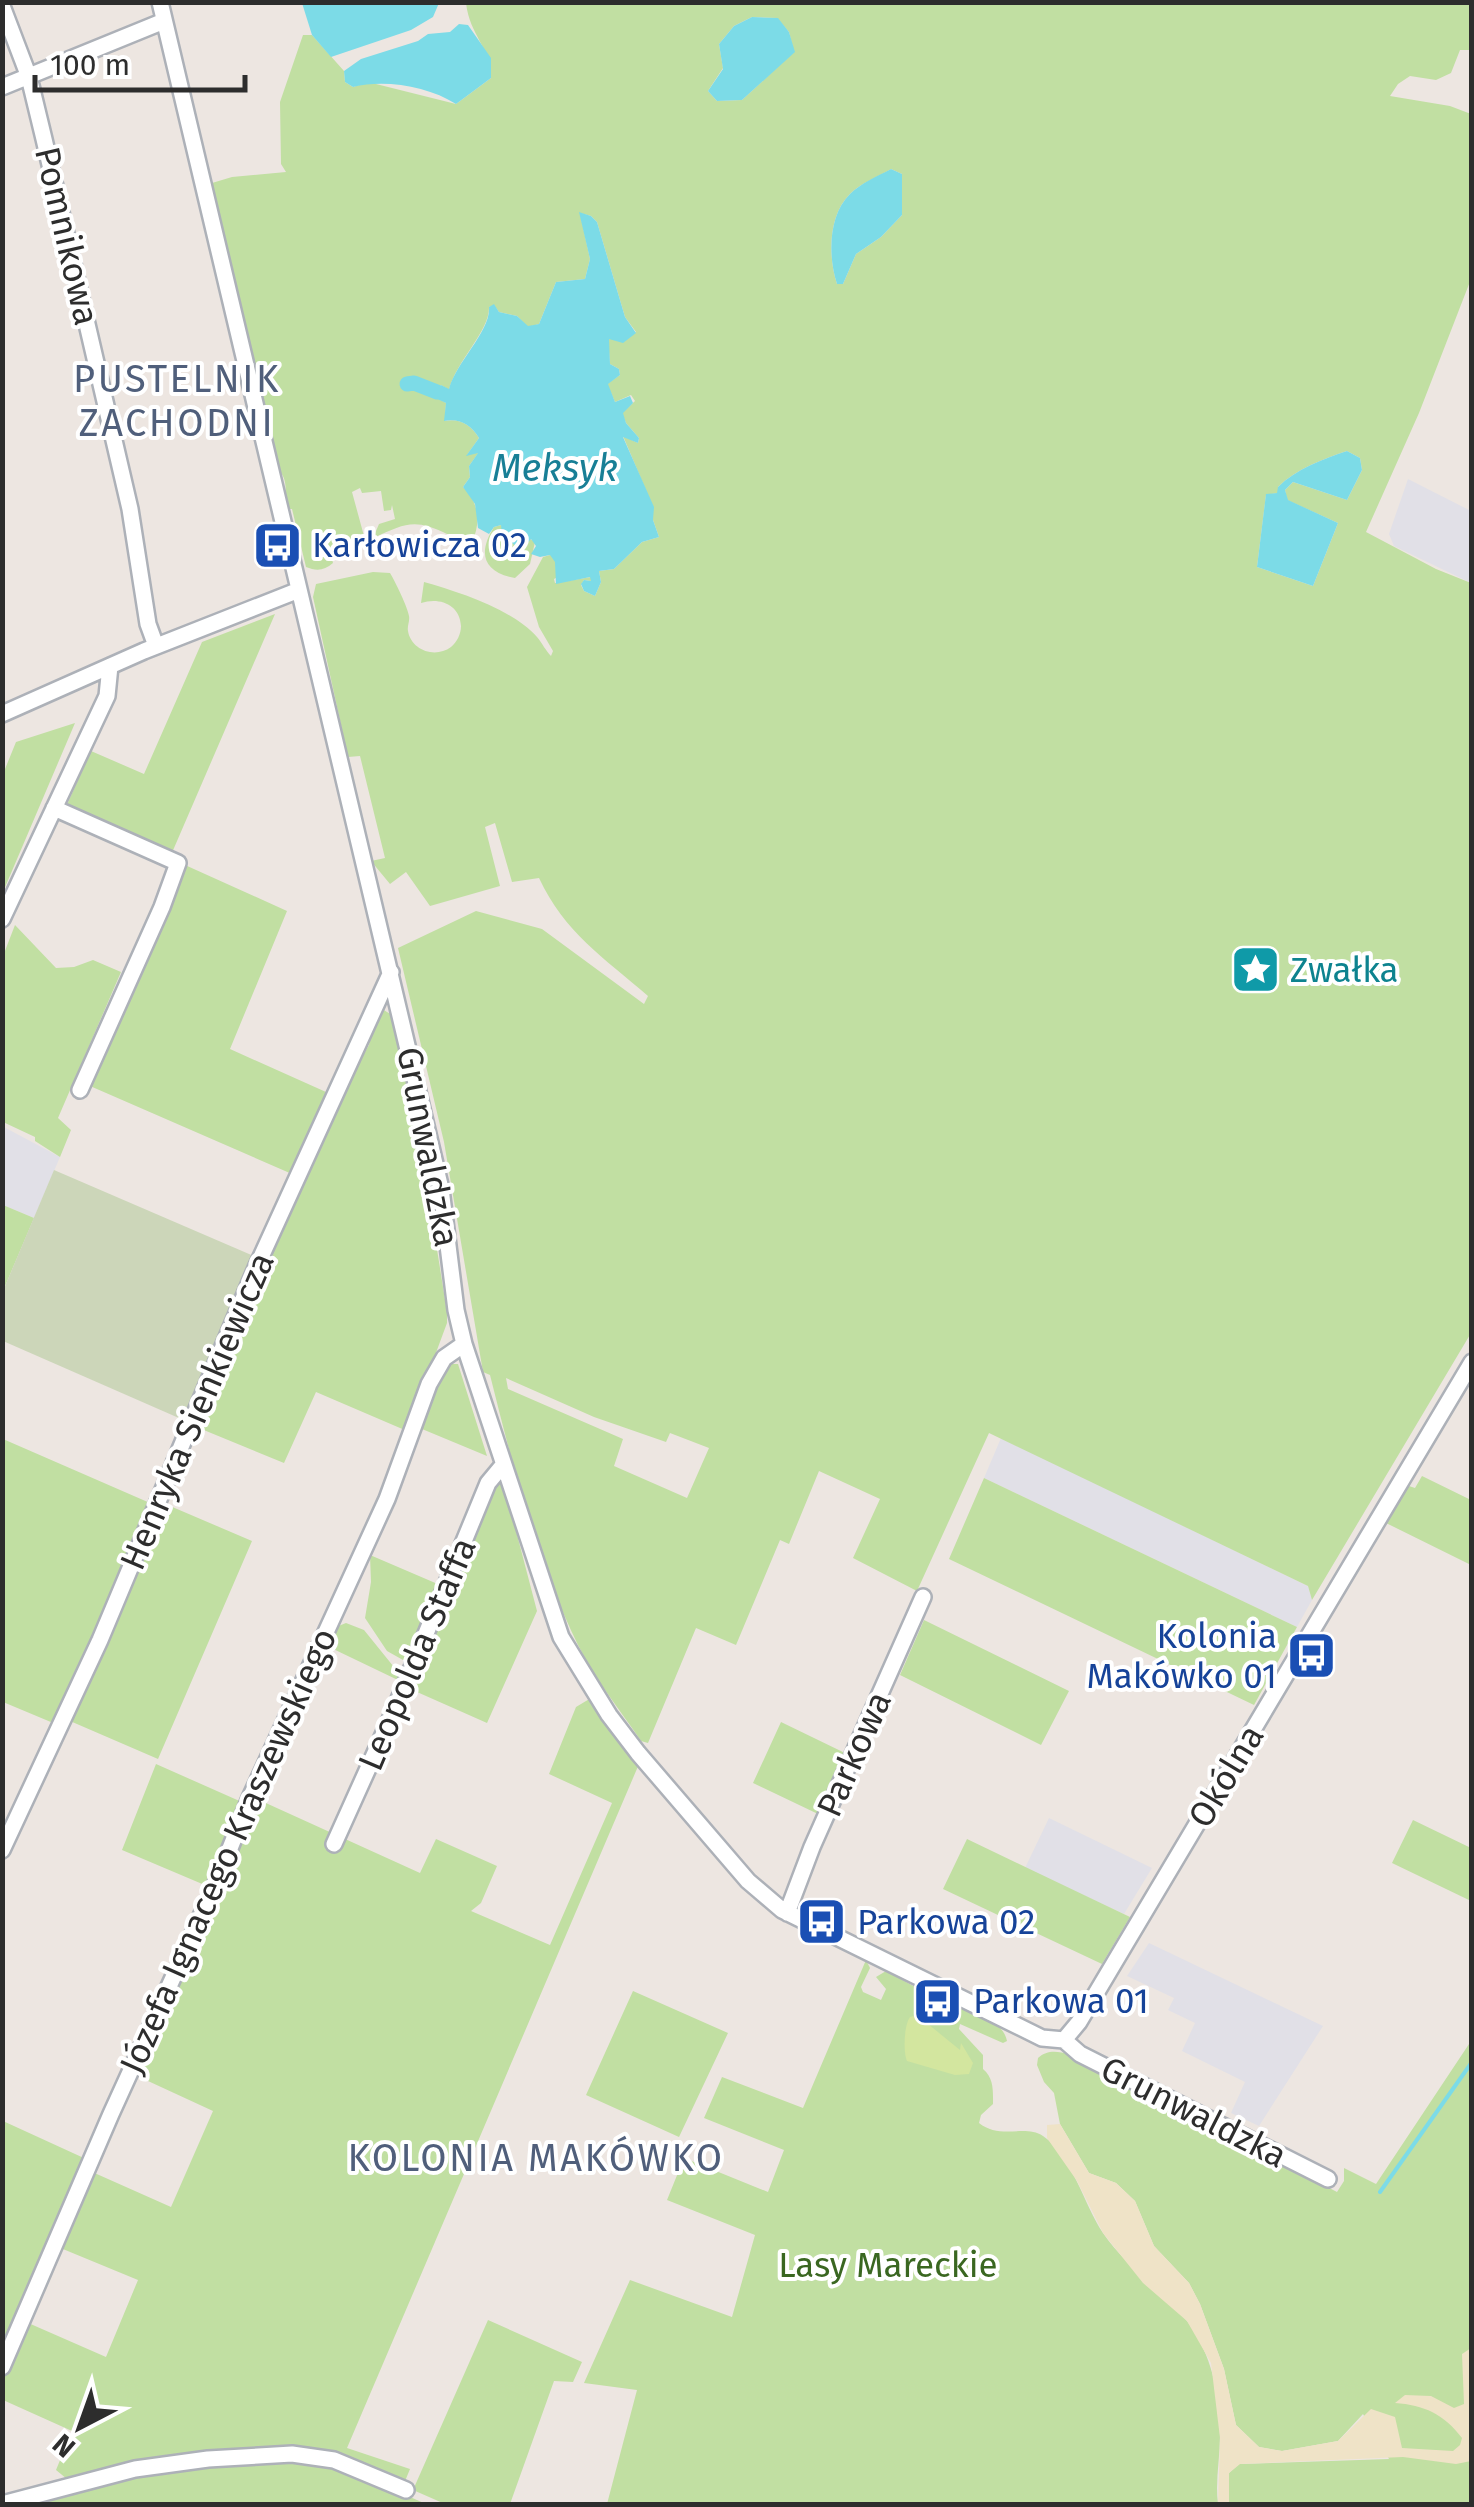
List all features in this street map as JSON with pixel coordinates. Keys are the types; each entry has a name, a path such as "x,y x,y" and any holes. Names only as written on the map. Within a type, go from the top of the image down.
{"street":[{"name":"Grunwaldzka","path":"160,2 441,1189 464,1344 555,1622 589,1684 638,1753 748,1881 787,1912 1042,2038 1067,2037 1080,2054 1328,2179"},
{"name":"Pomnikowa","path":"2,6 29,77 130,509 148,624 156,646"},
{"path":"2,86 164,21"},
{"path":"2,714 156,646 299,590"},
{"path":"2,919 107,696 110,666"},
{"path":"54,808 178,863 80,1090"},
{"name":"Henryka Sienkiewicza","path":"2,1850 115,1606 256,1268 391,972"},
{"name":"Józefa Ignacego Kraszewskiego","path":"2,2367 250,1798 387,1499 429,1384 444,1358 464,1344"},
{"name":"Okólna","path":"1067,2037 1472,1362"},
{"name":"Leopolda Staffa","path":"334,1844 488,1484 503,1466"},
{"name":"Parkowa","path":"787,1912 924,1597"},
{"path":"2,2504 135,2469 208,2458 292,2454 334,2460 406,2490"}],"shaded area":[{"path":"1408,479 1471,511 1471,583 1394,546 1389,534"},
{"path":"2,1126 60,1157 34,1218 3,1205"},
{"path":"1001,1438 1308,1586 1312,1600 1297,1627 984,1478"},
{"path":"1049,1818 1152,1868 1124,1914 1025,1868"},
{"path":"1149,1943 1323,2026 1259,2126 1231,2113 1245,2082 1182,2051 1195,2023 1168,2010 1174,1998 1127,1976"}],"green space":[{"path":"466,3 1471,3 1471,50 1460,50 1451,73 1436,80 1410,76 1390,96 1450,106 1471,114 1471,279 1419,413 1366,532 1471,583 1471,1333 1312,1600 1308,1586 989,1433 917,1591 853,1558 880,1499 819,1471 789,1544 780,1540 736,1645 696,1628 648,1743 641,1741 578,1645 538,1546 490,1375 483,1372 444,1142 398,948 476,911 542,929 644,1004 648,996 573,929 539,878 512,882 495,823 485,827 500,886 430,906 406,872 390,884 371,861 385,858 360,756 348,757 313,597 316,584 373,572 390,573 408,612 410,638 419,648 445,651 455,643 461,629 453,607 435,601 421,603 424,582 469,596 514,618 537,637 551,656 553,651 539,627 527,587 543,557 554,550 577,563 554,579 555,583 591,577 591,581 584,580 581,585 595,596 601,582 599,571 614,569 642,542 659,537 653,507 623,436 638,443 639,438 622,413 635,401 631,395 615,402 607,384 620,375 619,369 610,364 608,338 623,342 636,332 625,317 597,222 580,213 590,259 585,279 556,282 539,324 528,327 517,316 499,312 494,305 489,307 484,326 449,390 441,385 435,397 446,403 445,421 465,424 479,438 467,455 479,452 469,466 470,477 463,487 477,513 472,542 419,525 403,526 373,538 379,524 395,519 392,505 391,510 384,511 381,491 362,493 360,488 352,492 364,536 362,543 330,551 333,563 323,569 306,567 278,469 212,183 286,172 281,164 280,102 303,35 312,35 344,71 345,82 353,87 368,82 456,104 491,78","holes":["752,17 777,18 789,32 794,52 742,100 717,101 708,91 723,68 719,44 734,26","891,169 902,174 902,215 881,237 856,254 843,284 837,284 831,249 837,213 864,183","1347,451 1360,458 1362,470 1347,500 1293,482 1285,490 1287,500 1338,523 1313,586 1257,567 1266,495 1278,493 1278,487 1285,481 1319,461","506,1378 594,1417 666,1442 670,1433 709,1448 687,1498 614,1466 623,1439 508,1389"]},
{"path":"501,525 509,541 535,542 530,564 515,578 496,571 486,560 489,536 494,527"},
{"path":"275,614 171,855 65,809 91,751 144,774 202,642"},
{"path":"75,723 3,892 3,774 16,742"},
{"path":"185,865 287,911 230,1049 326,1092 292,1174 90,1086"},
{"path":"15,925 56,968 93,960 121,972 58,1118 71,1130 60,1157 35,1141 35,1137 3,1122 3,956"},
{"path":"382,1009 392,1015 420,1143 447,1323 407,1431 316,1392 284,1463 194,1426"},
{"path":"54,1170 256,1257 188,1422 3,1341 3,1291"},
{"path":"3,1205 34,1218 3,1291"},
{"path":"446,1364 458,1364 487,1456 422,1429"},
{"path":"3,1439 150,1503 58,1725 3,1702"},
{"path":"1422,1476 1471,1500 1471,1565 1386,1523 1406,1485 1415,1488"},
{"path":"984,1478 1297,1627 1254,1705 949,1559"},
{"path":"498,1483 504,1485 537,1611 487,1723 408,1688 491,1491"},
{"path":"163,1503 252,1541 158,1759 70,1721"},
{"path":"370,1555 440,1585 409,1657 403,1660 387,1651 365,1618 371,1582"},
{"path":"924,1620 1069,1691 1041,1745 900,1675"},
{"path":"346,1623 364,1630 402,1682 327,1646 336,1627"},
{"path":"591,1698 639,1764 347,2448 410,2469 403,2486 326,2454 67,2479 56,2470 72,2431 3,2400 3,2380 26,2322 106,2357 138,2280 58,2247 90,2171 171,2207 213,2111 135,2075 176,1984 198,1962 215,1900 257,1799 420,1873 436,1839 497,1866 481,1903 471,1911 550,1945 612,1803 549,1774 576,1707"},
{"path":"781,1722 847,1754 818,1814 753,1783"},
{"path":"156,1764 244,1803 207,1886 122,1850"},
{"path":"1413,1820 1471,1848 1471,1901 1392,1863"},
{"path":"967,1839 1130,1917 1102,1964 943,1889"},
{"name":"Lasy Mareckie","path":"866,1960 870,1968 861,1987 863,1992 881,2000 886,1989 876,1977 886,1971 957,2010 960,2007 989,2020 1005,2034 1007,2041 1003,2043 960,2024 959,2029 983,2055 983,2069 992,2085 993,2104 981,2115 979,2123 995,2131 1036,2133 1053,2144 1112,2245 1196,2334 1213,2376 1218,2405 1218,2504 607,2504 637,2390 584,2383 630,2280 732,2317 755,2235 667,2200 684,2158 768,2192 784,2150 704,2118 722,2077 803,2108"},
{"path":"633,1991 728,2033 679,2137 586,2095"},
{"path":"917,2015 960,2050 961,2043 973,2063 969,2074 955,2075 907,2061 906,2026 910,2017"},
{"path":"1471,2041 1471,2504 1229,2504 1229,2473 1239,2464 1389,2459 1363,2414 1338,2441 1282,2451 1259,2447 1236,2425 1224,2369 1189,2283 1154,2246 1135,2201 1116,2183 1089,2173 1060,2124 1054,2093 1044,2082 1038,2058 1054,2052 1083,2060 1337,2192 1344,2181 1344,2168 1376,2184"},
{"path":"3,2121 86,2159 3,2355"},
{"path":"488,2320 582,2362 573,2382 554,2381 510,2504 445,2504 413,2490"},
{"path":"275,2459 344,2468 426,2504 15,2504 154,2470"}],"sand":[{"path":"1060,2124 1089,2173 1116,2183 1135,2201 1154,2246 1189,2283 1224,2369 1236,2425 1259,2447 1282,2451 1338,2441 1371,2409 1395,2417 1402,2448 1453,2451 1462,2438 1441,2417 1395,2403 1405,2395 1431,2396 1454,2408 1464,2404 1462,2354 1471,2348 1471,2461 1456,2464 1403,2457 1240,2464 1229,2473 1229,2504 1218,2504 1220,2438 1211,2363 1187,2321 1143,2283 1103,2233 1077,2181 1047,2138 1047,2125"}],"water":[{"path":"302,3 439,3 433,17 411,30 331,57 312,35"},
{"path":"752,17 778,18 789,32 795,52 742,100 717,101 708,91 723,69 719,44 734,26"},
{"path":"459,24 468,25 491,58 491,78 456,104 406,86 353,87 345,82 344,71 361,59 418,41 428,34 450,32"},
{"path":"891,169 902,174 902,215 881,237 856,254 843,284 837,284 831,249 837,213 854,190"},
{"name":"Meksyk","path":"579,212 597,222 625,317 636,333 623,343 609,339 610,364 619,369 620,375 608,384 615,402 630,396 633,403 623,413 639,438 638,443 623,437 654,507 653,520 659,537 642,542 614,569 599,571 601,582 595,596 584,591 581,584 591,581 590,577 556,584 555,562 550,555 531,554 536,546 531,539 521,550 502,535 501,525 489,534 478,528 475,504 463,487 478,453 466,456 479,438 464,424 444,421 446,403 435,398 441,385 449,389 485,326 489,307 494,304 499,312 517,316 528,326 539,324 556,282 585,279 590,259"},
{"path":"1347,451 1360,458 1362,470 1347,500 1293,482 1285,490 1288,500 1338,523 1313,586 1257,567 1266,494 1277,493 1278,487 1301,470"}],"waterway":[{"path":"407,384 437,392"},
{"path":"1380,2192 1472,2062"}],"place":[{"name":"Karłowicza 02","path":"277,545"},
{"name":"Zwałka","path":"1255,970"},
{"name":"Kolonia Makówko 01","path":"1312,1656"},
{"name":"Parkowa 02","path":"822,1922"},
{"name":"Parkowa 01","path":"938,2001"}],"district":[{"name":"PUSTELNIK ZACHODNI","path":"177,401"},
{"name":"KOLONIA MAKÓWKO","path":"536,2158"}]}
